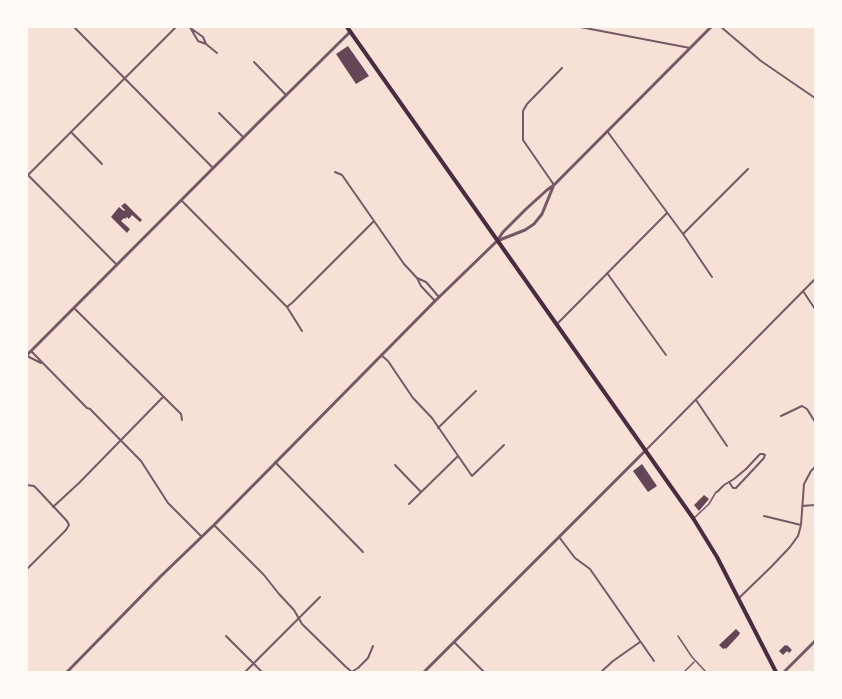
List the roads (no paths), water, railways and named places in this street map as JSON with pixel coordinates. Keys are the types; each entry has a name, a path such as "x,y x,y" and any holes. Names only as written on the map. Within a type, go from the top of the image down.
{"main road":[{"path":"347,27 693,518 717,557 776,672"}],"street":[{"path":"74,27 213,168"},
{"path":"116,265 27,175 176,27"},
{"path":"580,27 690,48"},
{"path":"68,672 161,576 497,241 503,232 554,185 711,27"},
{"path":"721,27 760,61 815,98"},
{"path":"190,28 198,41 218,53"},
{"path":"190,28 203,37 206,44"},
{"path":"41,363 27,355 350,32"},
{"path":"254,62 286,95"},
{"path":"554,185 523,140 524,107 562,68"},
{"path":"219,112 243,137"},
{"path":"607,131 712,277"},
{"path":"71,132 102,164"},
{"path":"683,234 748,169"},
{"path":"335,172 342,175 404,264 435,301"},
{"path":"497,241 534,224 542,214 554,185"},
{"path":"181,200 286,307 302,332"},
{"path":"556,325 667,213"},
{"path":"286,307 374,221"},
{"path":"607,273 666,355"},
{"path":"417,278 426,282 439,297"},
{"path":"424,672 815,279"},
{"path":"803,291 815,309"},
{"path":"74,308 181,414 182,420"},
{"path":"31,351 146,467 161,494 202,537"},
{"path":"381,355 428,414 472,476 504,445"},
{"path":"438,428 476,391"},
{"path":"53,507 163,397"},
{"path":"696,399 728,446"},
{"path":"781,416 799,406 804,406 815,422"},
{"path":"717,492 724,485 746,469 760,454 763,454 765,458 734,488 729,482"},
{"path":"409,504 458,456"},
{"path":"275,462 363,552"},
{"path":"394,465 421,492"},
{"path":"738,598 794,542 801,525 804,484 815,467"},
{"path":"746,469 750,473"},
{"path":"27,569 69,525 34,486 28,485"},
{"path":"802,506 815,506"},
{"path":"764,516 801,525"},
{"path":"214,525 264,575 294,610 298,619 352,672 358,670 374,646"},
{"path":"559,537 575,558 590,569 654,661"},
{"path":"245,672 320,597"},
{"path":"226,636 262,672"},
{"path":"784,672 815,641"},
{"path":"454,642 484,672"},
{"path":"602,672 613,661 640,642"}],"lane":[{"path":"693,518 709,504 717,492"},
{"path":"678,636 695,661 706,672"},
{"path":"684,672 695,661"}]}
